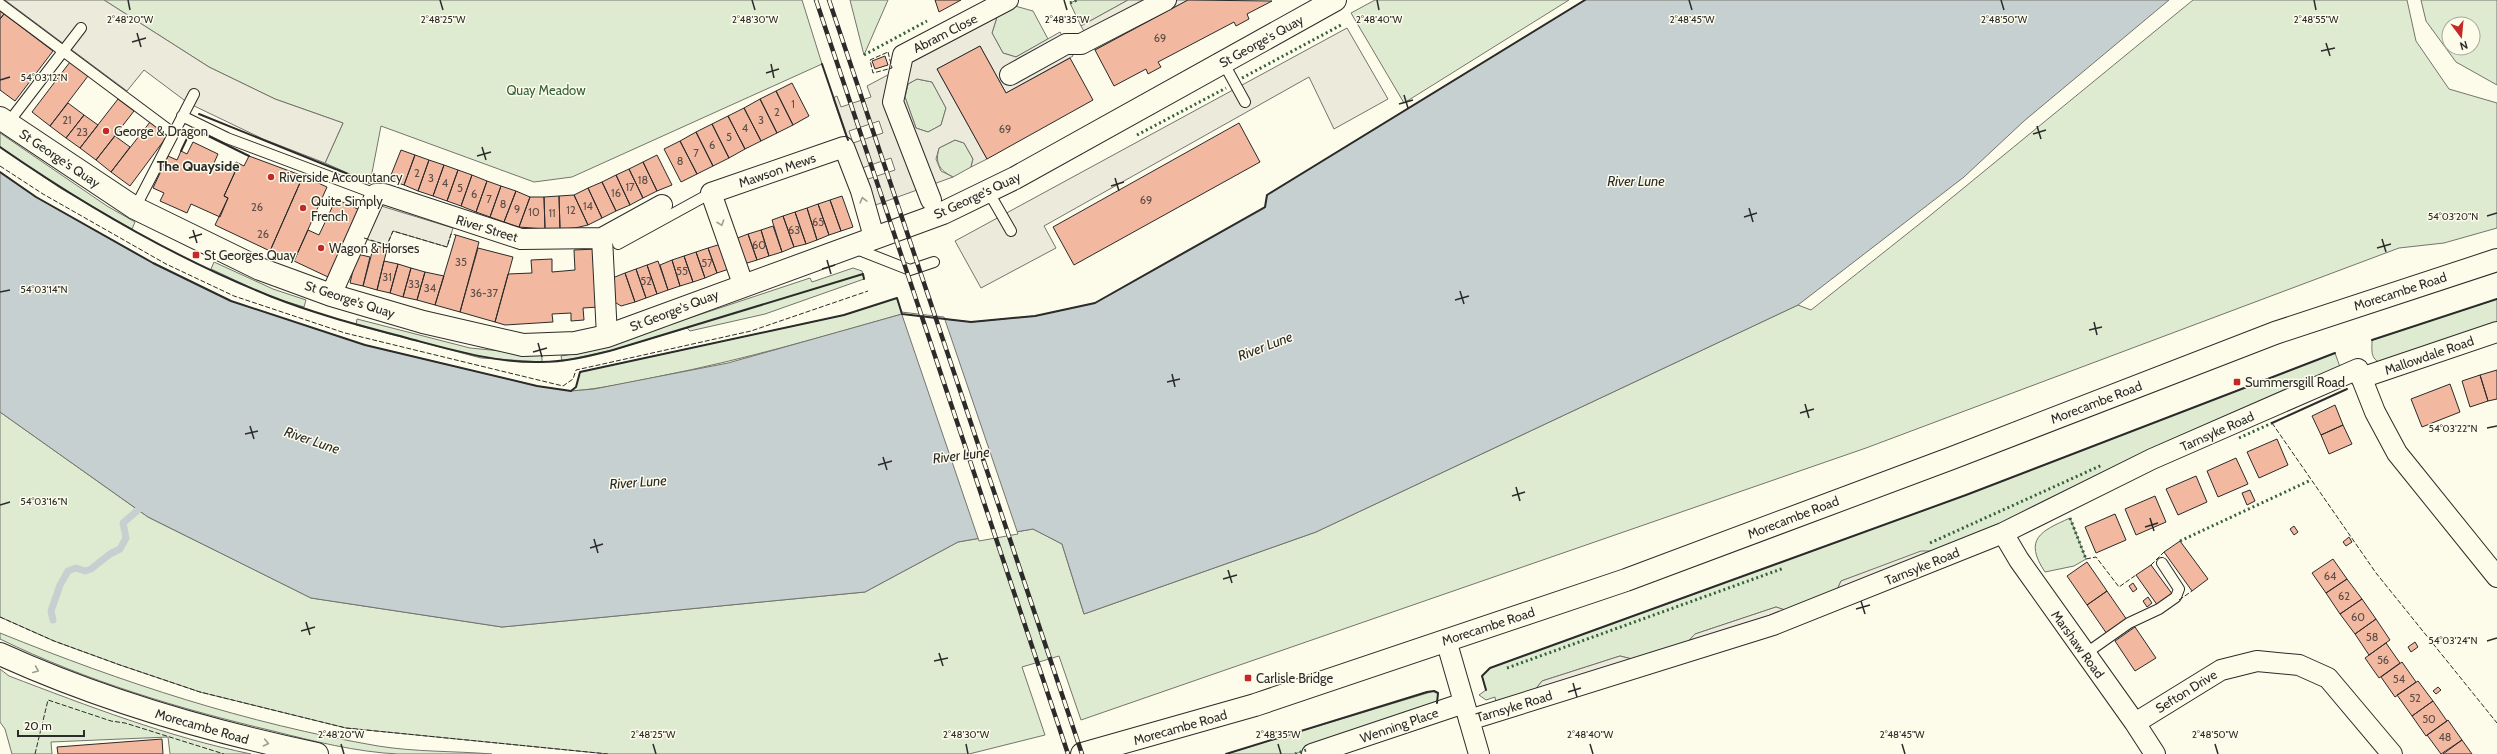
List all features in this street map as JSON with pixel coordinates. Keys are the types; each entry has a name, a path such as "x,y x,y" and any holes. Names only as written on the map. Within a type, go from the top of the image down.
{"main road":[{"name":"St George's Quay","path":"4,120 134,208 260,269 331,295 423,322 522,345 575,343 607,336 743,284 943,213 988,191 1223,62 1322,3"},
{"name":"Morecambe Road","path":"1082,754 1255,705 1626,580 1960,455 2275,333 2497,260"},
{"name":"Morecambe Road","path":"0,654 37,671 124,703 255,741 317,754"}],"street":[{"name":"Abram Close","path":"931,200 894,102 903,55 1008,0"},
{"path":"1010,75 1066,44 1081,44 1166,0"},
{"name":"Mawson Mews","path":"711,193 844,147 861,191 874,237"},
{"path":"711,193 743,284"},
{"path":"331,295 376,194"},
{"name":"River Street","path":"376,194 384,194 520,240 610,241 662,205"},
{"path":"607,336 610,241"},
{"name":"Mallowdale Road","path":"2360,374 2497,332"},
{"path":"2360,374 2375,412 2397,453 2497,577"},
{"name":"Tarnsyke Road","path":"1467,711 1772,625 2003,533 2152,460 2360,374"},
{"name":"Marshaw Road","path":"2003,533 2019,560 2136,723 2155,754"},
{"path":"1446,640 1479,754"},
{"name":"Sefton Drive","path":"2136,723 2221,670 2257,661 2299,666 2328,678 2392,754"},
{"name":"Wenning Place","path":"1312,754 1467,711"}],"lane":[{"path":"0,4 64,50 173,133"},
{"path":"4,120 81,28"},
{"path":"1223,62 1245,102"},
{"path":"134,208 194,94"},
{"path":"182,116 227,138 376,194"},
{"path":"988,191 1011,231"},
{"path":"610,241 711,193"},
{"path":"851,246 910,270 934,262"},
{"path":"2085,654 2129,623 2160,609 2176,597 2179,589 2162,563"}],"green space":[{"name":"Quay Meadow","path":"104,0 802,0 822,64 572,177 534,182 381,126 370,183 325,163 343,123 275,99 209,67"},
{"path":"850,0 888,0 864,55"},
{"path":"1077,0 1128,0 1081,26 1070,3"},
{"path":"1375,0 1569,0 1404,103 1351,13"},
{"path":"2193,0 2407,0 2416,41 2449,89 2497,103 2497,228 2444,243 2399,248 1866,448 1081,720 1059,656 1022,667 1045,735 969,754 608,754 346,728 200,692 54,641 0,617 0,412 148,517 311,598 502,627 865,592 958,542 1033,529 1062,544 1084,614 1316,532 1798,305 1811,310 1927,218"},
{"path":"2421,0 2497,0 2497,85 2456,62 2452,56 2481,56 2481,16 2441,16 2441,42 2426,21"},
{"path":"1015,6 1033,11 1048,39 1016,57 1003,53 992,33 997,17"},
{"path":"917,79 932,82 946,108 941,125 928,132 916,128 905,97 908,84"},
{"path":"0,133 107,206 135,222 132,229 60,188 0,147"},
{"path":"955,140 964,143 973,159 971,167 953,177 944,172 939,166 938,153 939,148"},
{"path":"214,262 273,289 306,300 304,307 271,297 211,269"},
{"path":"853,268 862,271 864,279 765,314 690,331 687,328 613,350 562,361 561,356 590,351 810,278 812,282"},
{"path":"897,298 902,314 872,323 722,363 616,385 571,391 576,387 580,372 844,315"},
{"path":"2497,299 2497,324 2381,363 2373,357 2372,340"},
{"path":"357,319 470,348 542,355 542,362 481,358 356,325"},
{"path":"2335,353 2340,367 2006,523 1937,551 1921,552 1841,581 1836,592 1788,611 1776,607 1695,634 1685,645 1636,660 1620,656 1542,681 1534,691 1496,703 1495,697 1486,700 1479,695 1486,690 1482,676 1490,668 1966,495"},
{"path":"2070,518 2086,559 2074,566 2045,572 2036,551 2038,538 2051,527"},
{"path":"0,633 139,685 186,700 280,726 329,737 392,748 492,754 382,753 335,746 288,735 168,703 100,681 0,639"},
{"path":"0,669 9,676 128,720 189,739 251,754 170,754 168,737 51,742 52,754 12,754 5,729 0,722"},
{"path":"1434,691 1438,693 1437,703 1295,754 1226,754"}],"shaded area":[{"path":"5,0 104,0 209,67 275,99 343,123 325,163 263,139 188,103 144,70 127,91"},
{"path":"1128,0 1188,0 1095,50 1081,26"},
{"path":"997,17 992,33 1003,53 1016,57 1060,32 1073,56 1006,93 980,46 937,69 987,159 971,167 973,159 964,143 955,140 939,148 936,159 941,171 953,177 870,207 833,98 837,96 841,107 871,97 867,86","holes":["917,79 932,82 946,108 941,125 928,132 916,128 905,97 908,84","879,121 883,133 853,143 849,131","891,158 895,170 865,180 862,168"]},
{"path":"1347,28 1388,99 1334,129 1309,77 1044,226 1056,248 981,288 955,241"},
{"path":"378,205 453,228 447,247 393,231 387,245 365,239"},
{"path":"1921,551 1937,551 1836,592 1841,581"},
{"path":"1776,607 1788,611 1685,645 1695,634"},
{"path":"1620,656 1636,660 1534,691 1542,681"}],"water":[{"name":"River Lune","path":"1585,0 2169,0 2024,121 1964,177 1798,305 1316,532 1084,614 1062,544 1033,529 958,542 865,592 502,627 311,598 148,517 0,412 0,172 36,197 153,263 231,301 365,345 537,386 571,391 594,389 728,363 902,314 971,322 1035,316 1095,303 1265,208 1267,195"}],"pier":[{"path":"901,312 944,317 1018,534 979,541"}],"building":[{"path":"935,0 961,0 939,12"},
{"path":"1188,0 1272,1 1247,14 1249,19 1236,26 1234,22 1158,62 1161,67 1148,74 1146,69 1114,86 1095,50"},
{"path":"0,11 4,14 0,19"},
{"path":"4,14 53,51 15,101 0,90 0,19"},
{"path":"980,46 1006,93 1070,58 1093,100 987,159 937,69"},
{"path":"885,56 888,65 875,69 872,61"},
{"path":"70,62 88,76 50,126 32,112"},
{"path":"792,83 809,116 793,125 776,91"},
{"path":"776,91 793,125 777,133 760,99"},
{"name":"George & Dragon","path":"118,99 134,111 96,160 80,148"},
{"path":"760,99 777,133 761,141 744,108"},
{"path":"68,103 84,115 66,138 50,126"},
{"path":"744,108 761,141 745,149 728,116"},
{"path":"84,115 98,125 80,148 66,138"},
{"path":"728,116 745,149 729,158 712,124"},
{"path":"150,122 168,135 130,186 111,172"},
{"path":"1239,123 1260,162 1074,265 1053,227"},
{"path":"712,124 729,158 713,166 696,132"},
{"path":"696,132 713,166 697,174 680,141"},
{"path":"115,136 130,147 111,172 96,160"},
{"path":"680,141 697,174 681,182 664,149"},
{"path":"193,142 218,154 214,163 235,172 224,196 228,198 220,217 191,204 187,213 160,201 164,193 153,188 168,156 177,160 181,151 187,154"},
{"path":"401,150 415,155 404,185 389,180"},
{"path":"415,155 429,160 418,191 404,185"},
{"path":"657,155 672,185 657,191 643,162"},
{"path":"249,156 303,176 270,251 215,225 228,198 224,196 235,172 232,170 236,162 244,166"},
{"path":"429,160 444,165 433,196 418,191"},
{"path":"643,162 657,191 643,198 629,169"},
{"path":"444,165 458,170 447,201 433,196"},
{"path":"629,169 643,198 630,205 616,175"},
{"path":"458,170 472,175 461,206 447,201"},
{"path":"472,175 487,181 476,212 461,206"},
{"path":"616,175 630,205 616,211 602,182"},
{"name":"Quite Simply French","path":"303,176 327,187 294,261 270,251"},
{"path":"487,181 501,186 490,217 476,212"},
{"path":"602,182 616,211 602,218 588,188"},
{"path":"501,186 516,191 504,222 490,217"},
{"path":"588,188 602,218 588,225 574,195"},
{"path":"516,191 530,197 519,227 504,222"},
{"path":"574,195 588,225 560,229 559,196"},
{"path":"559,196 560,229 545,229 544,197"},
{"path":"842,196 853,227 841,231 830,200"},
{"path":"530,197 544,197 545,229 519,227"},
{"name":"Wagon & Horses","path":"336,199 360,210 328,277 294,261 308,230 319,235"},
{"path":"830,200 841,231 829,235 818,204"},
{"path":"818,204 829,235 817,240 807,208"},
{"path":"807,208 817,240 806,244 795,212"},
{"path":"795,212 806,244 794,247 783,216"},
{"path":"783,216 794,247 782,252 772,220"},
{"path":"773,226 782,252 769,256 761,230"},
{"path":"761,230 769,256 757,260 748,234"},
{"path":"748,234 757,260 744,264 735,239"},
{"path":"456,235 479,242 460,312 435,305"},
{"path":"721,244 729,269 717,273 708,248"},
{"path":"374,245 387,249 377,290 363,286"},
{"path":"478,248 513,257 495,322 460,312"},
{"path":"708,248 717,273 705,278 696,252"},
{"path":"596,249 599,307 583,308 584,320 571,321 571,313 552,314 553,322 505,325 495,322 508,274 532,273 531,260 552,259 552,272 575,270 574,250"},
{"path":"696,252 705,278 693,282 684,256"},
{"path":"357,254 370,257 363,286 350,283"},
{"path":"684,256 693,282 680,286 672,260"},
{"path":"672,260 680,286 668,290 660,265"},
{"path":"384,261 398,264 390,293 377,290"},
{"path":"658,261 668,290 657,294 647,265"},
{"path":"398,264 411,268 403,297 390,293"},
{"path":"647,265 657,294 646,298 636,269"},
{"path":"411,268 425,272 417,300 403,297"},
{"path":"636,269 646,298 635,302 625,273"},
{"path":"425,272 444,276 435,305 417,300"},
{"path":"625,273 635,302 621,306 613,301 610,279"},
{"path":"2497,370 2497,399 2488,401 2480,375"},
{"path":"2480,375 2488,401 2470,407 2462,381"},
{"path":"2450,384 2460,412 2422,427 2411,399"},
{"path":"2335,405 2343,425 2321,435 2312,416"},
{"path":"2343,425 2352,444 2329,454 2321,435"},
{"path":"2277,439 2288,465 2259,478 2247,452"},
{"path":"2236,458 2248,484 2218,497 2207,471"},
{"path":"2196,476 2207,502 2178,515 2166,489"},
{"path":"2250,490 2255,501 2247,505 2242,493"},
{"path":"2155,496 2166,522 2136,535 2125,509"},
{"path":"2115,514 2126,540 2096,553 2085,527"},
{"path":"2294,526 2298,532 2294,535 2290,529"},
{"path":"2349,537 2352,542 2346,546 2343,542"},
{"path":"2180,541 2208,579 2192,591 2164,552"},
{"path":"2333,559 2347,579 2326,593 2312,573"},
{"path":"2087,562 2107,591 2087,605 2067,576"},
{"path":"2151,565 2173,595 2158,606 2136,575"},
{"path":"2347,579 2362,599 2340,614 2326,593"},
{"path":"2133,583 2137,589 2133,592 2129,586"},
{"path":"2107,591 2127,620 2107,634 2087,605"},
{"path":"2148,597 2152,603 2147,607 2143,601"},
{"path":"2362,599 2376,619 2355,634 2340,614"},
{"path":"2376,619 2390,640 2369,655 2355,634"},
{"path":"2135,627 2156,658 2135,671 2115,641"},
{"path":"2415,642 2418,647 2411,652 2408,647"},
{"path":"2386,643 2400,663 2379,678 2365,658"},
{"path":"2402,662 2416,682 2395,697 2381,677"},
{"path":"2418,681 2433,701 2412,716 2397,695"},
{"path":"2438,687 2441,690 2436,694 2433,691"},
{"path":"2433,701 2447,721 2426,736 2412,716"},
{"path":"2448,720 2462,740 2441,754 2427,735"},
{"path":"162,739 163,754 58,754 57,747"},
{"path":"2462,740 2472,754 2443,754"}],"waterway":[{"path":"53,620 51,611 60,585 68,571 76,568 85,571 91,569 110,554 120,549 126,538 123,523 138,510"}],"railway":[{"path":"816,0 1068,754"},
{"path":"829,0 1082,754"}],"hedge":[{"path":"1070,3 1077,0"},
{"path":"864,55 927,21"},
{"path":"1242,78 1343,24"},
{"path":"1137,135 1226,88"},
{"path":"2239,438 2272,423"},
{"path":"1930,543 2102,465"},
{"path":"2180,541 2311,480"},
{"path":"2070,518 2086,559"},
{"path":"1507,668 1784,568"},
{"path":"1295,754 1306,750"}],"fence":[{"path":"888,52 892,68 873,73 870,60 888,52"},
{"path":"0,166 43,194 166,264 234,296 345,333 563,386 573,379 576,370 751,331 868,291"},
{"path":"364,238 387,245 393,231 447,247 451,234 456,235"},
{"path":"2272,423 2376,573 2497,723"},
{"path":"2151,565 2164,552"},
{"path":"2086,559 2096,557 2119,587 2136,575"},
{"path":"2179,600 2192,591"},
{"path":"0,617 54,641 200,692 346,728 608,754"},
{"path":"35,754 48,700 111,721 125,723 224,754"}],"wall":[{"path":"0,172 36,197 153,263 231,301 365,345 537,386 571,391 576,387 580,372 844,315 897,298 902,314 971,322 1035,316 1095,303 1265,207 1267,195 1585,0"},
{"path":"822,64 848,140"},
{"path":"199,114 370,183"},
{"path":"181,151 192,128 249,156"},
{"path":"0,147 97,210 165,247 235,281 270,296 338,319 440,347 490,358 524,362 568,360 613,350 863,274 864,279"},
{"path":"2372,340 2497,299"},
{"path":"1486,690 1482,676 1490,668 1966,495 2335,353"},
{"path":"2272,423 2347,389"},
{"path":"1226,754 1427,692 1434,691 1438,693 1437,703"}],"place":[{"name":"George & Dragon","path":"106,131"},
{"name":"Riverside Accountancy","path":"271,177"},
{"name":"Quite Simply French","path":"303,208"},
{"name":"Wagon & Horses","path":"321,248"},
{"name":"St Georges Quay","path":"196,255"},
{"name":"Summersgill Road","path":"2237,382"},
{"name":"Carlisle Bridge","path":"1248,678"}],"district":[{"name":"The Quayside","path":"198,166"}]}
